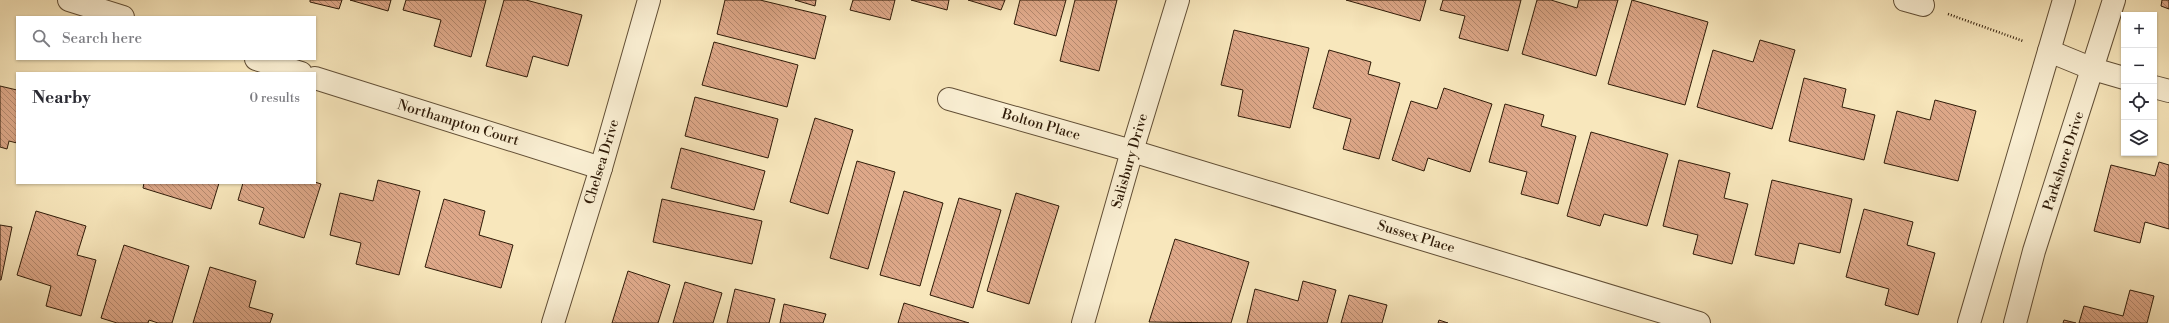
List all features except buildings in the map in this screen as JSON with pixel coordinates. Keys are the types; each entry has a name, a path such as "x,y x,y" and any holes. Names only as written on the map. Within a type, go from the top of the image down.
{"street":[{"path":"69,0 120,16"},
{"name":"Chelsea Drive","path":"553,323 601,168 649,0"},
{"name":"Salisbury Drive","path":"1083,323 1132,151 1178,0"},
{"path":"1969,323 2064,0"},
{"name":"Parkshore Drive","path":"2015,323 2034,251 2114,0"},
{"path":"2049,51 2093,69 2121,77"},
{"path":"259,60 298,72"},
{"name":"Northampton Court","path":"316,78 601,168"},
{"path":"2157,87 2169,91"},
{"name":"Bolton Place","path":"949,99 1132,151"},
{"name":"Sussex Place","path":"1132,151 1699,323"}],"path":[{"path":"1914,3 2023,42"}]}
